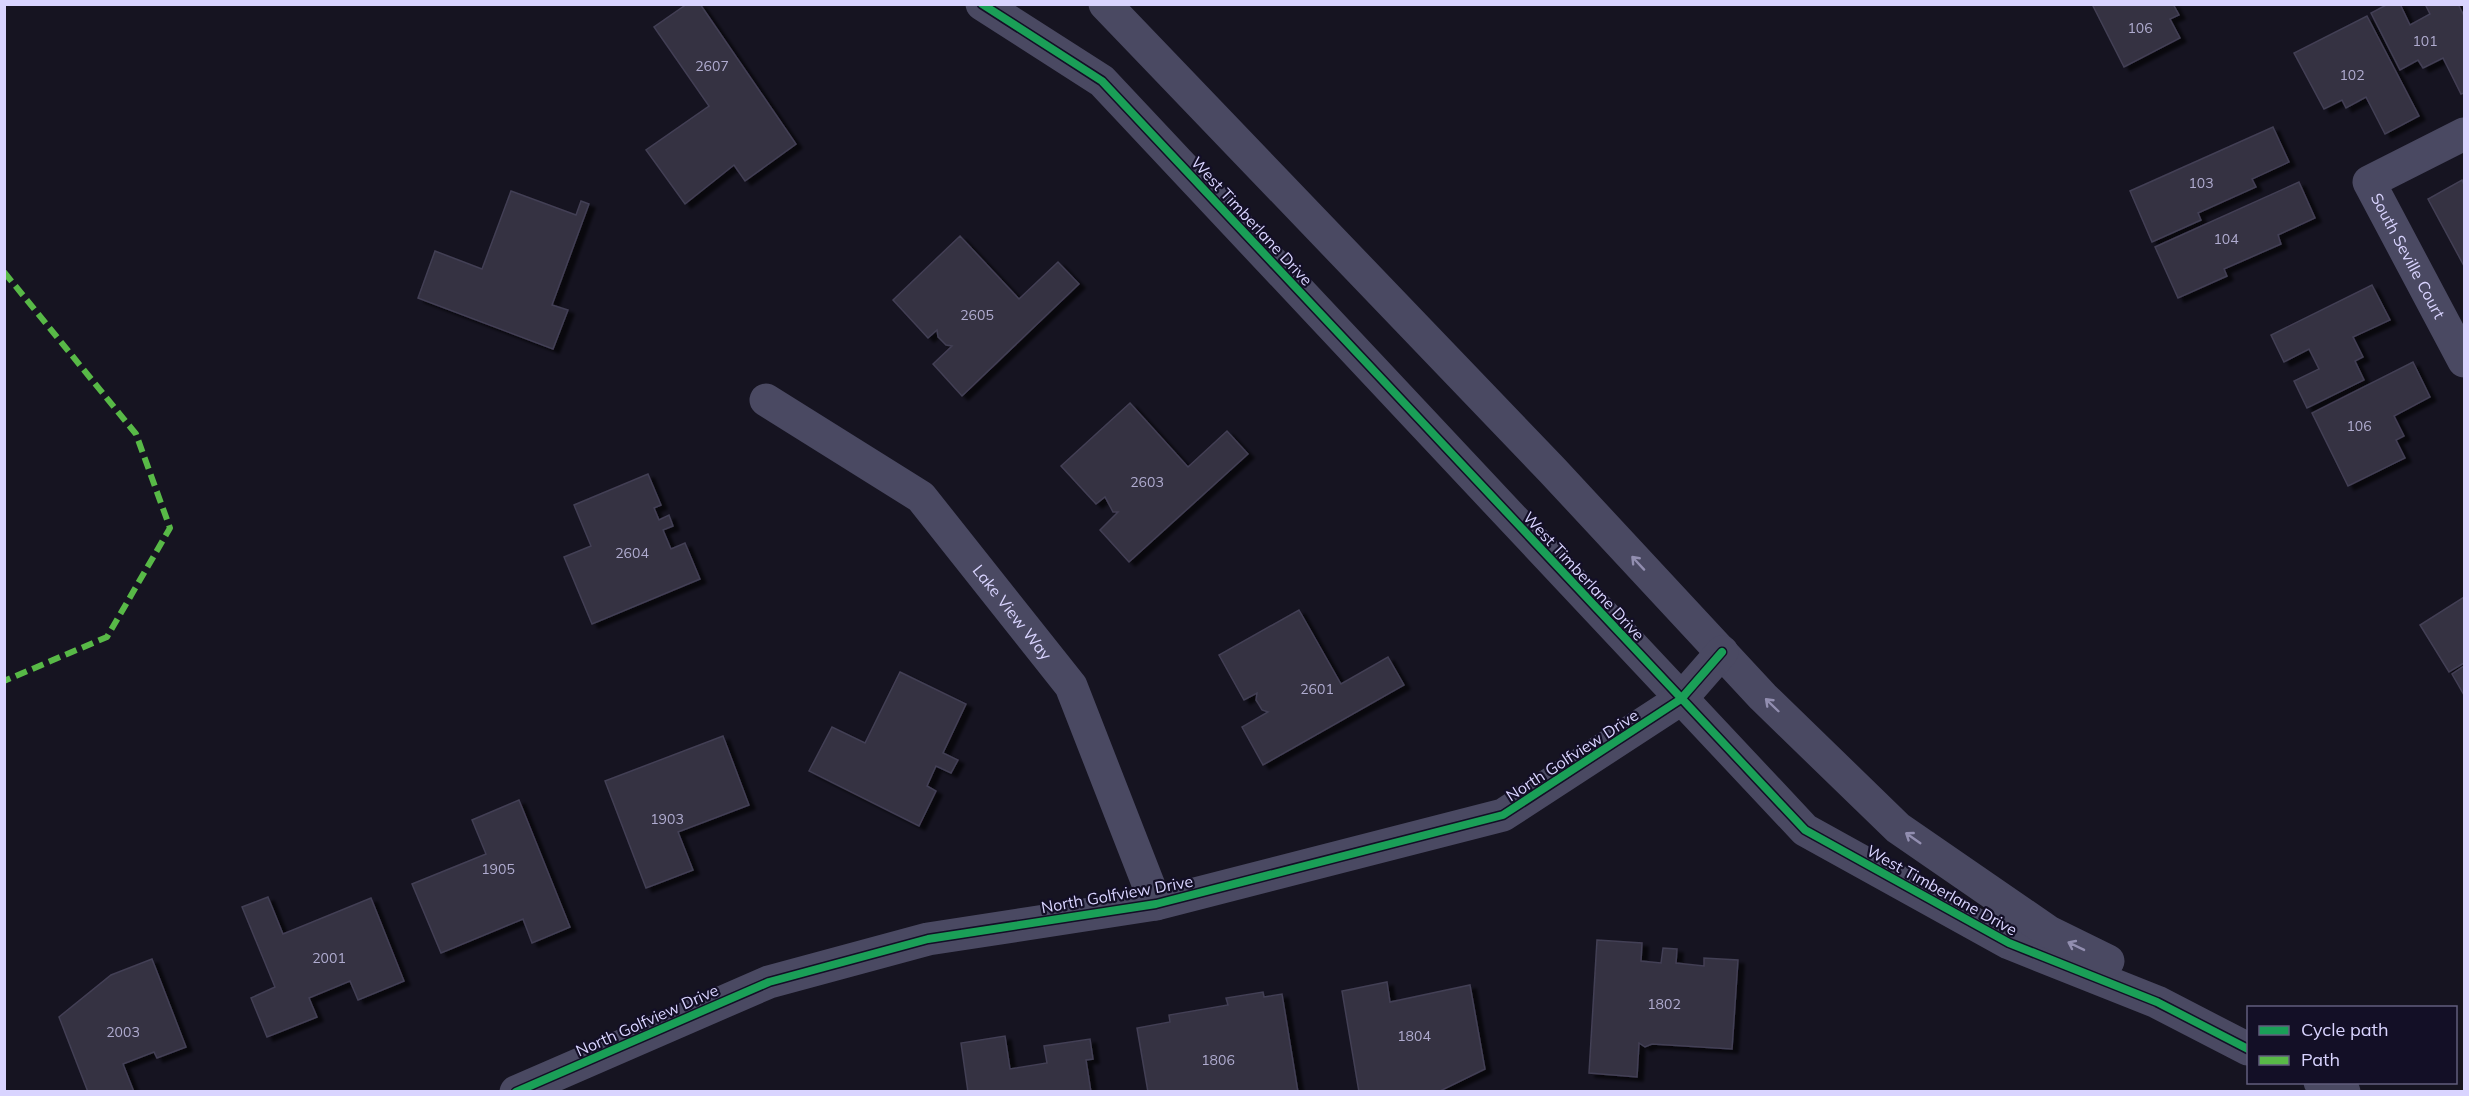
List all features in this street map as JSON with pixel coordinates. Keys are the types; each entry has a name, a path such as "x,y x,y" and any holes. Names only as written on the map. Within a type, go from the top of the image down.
{"street":[{"name":"West Timberlane Drive","path":"982,4 1102,81 1805,831 2009,943 2157,1002 2247,1048"},
{"name":"West Timberlane Drive","path":"1105,4 1552,470 1763,697 1898,828 2049,932 2131,973 2157,1002"},
{"name":"South Seville Court","path":"2464,134 2369,182 2464,361"},
{"name":"Lake View Way","path":"766,400 921,497 1071,686 1156,904"},
{"name":"North Golfview Drive","path":"516,1092 769,981 928,939 1156,904 1503,815 1681,699 1722,652"},
{"path":"2323,1084 2344,1092"}],"building":[{"path":"687,4 700,4 796,144 745,181 734,165 685,204 646,150 709,106 654,27"},
{"path":"2092,4 2173,4 2179,15 2170,19 2180,38 2124,67"},
{"path":"2388,4 2400,4 2410,25 2430,14 2425,4 2458,4 2464,16 2464,93 2461,94 2443,58 2423,68 2418,60 2400,70 2371,13"},
{"path":"2367,16 2419,116 2385,134 2366,97 2346,108 2342,100 2324,109 2294,53"},
{"path":"2273,127 2289,162 2252,179 2256,187 2198,213 2201,220 2152,242 2130,191"},
{"path":"2462,180 2464,185 2464,266 2428,199"},
{"path":"2299,182 2315,218 2278,235 2281,244 2224,269 2227,276 2178,298 2155,247"},
{"path":"511,191 576,215 581,201 589,204 552,305 568,310 553,349 418,298 435,251 482,269"},
{"path":"960,236 1019,299 1058,262 1079,284 962,396 933,364 952,346 946,345 938,337 937,330 928,338 893,300"},
{"path":"2372,285 2390,320 2353,337 2363,357 2355,361 2364,380 2307,408 2294,381 2319,369 2309,349 2284,362 2271,335"},
{"path":"2413,362 2430,397 2394,416 2404,436 2396,440 2405,458 2348,486 2312,413"},
{"path":"1130,403 1188,467 1227,431 1248,454 1129,562 1100,530 1118,512 1113,512 1105,497 1096,504 1061,466"},
{"path":"648,474 661,505 654,508 659,520 669,515 673,526 663,530 671,549 685,543 700,579 592,624 564,557 591,546 574,505"},
{"path":"2464,597 2464,663 2449,672 2420,625"},
{"path":"1299,610 1341,684 1388,657 1404,685 1263,765 1242,727 1268,712 1262,710 1256,700 1257,693 1244,700 1219,655"},
{"path":"2464,666 2464,695 2452,674"},
{"path":"900,672 966,704 943,753 958,760 951,773 936,766 927,786 936,791 919,826 809,771 832,727 865,743"},
{"path":"723,736 749,805 678,832 693,870 646,888 605,781"},
{"path":"519,800 570,927 532,943 523,919 441,953 412,884 486,854 472,820"},
{"path":"268,897 283,934 371,898 404,981 358,1000 350,981 309,998 317,1017 267,1037 251,998 275,987 242,907"},
{"path":"1597,940 1642,943 1641,961 1661,963 1663,948 1677,949 1676,963 1704,966 1704,958 1738,960 1732,1049 1652,1044 1645,1047 1639,1043 1637,1077 1589,1073"},
{"path":"152,959 186,1047 157,1058 154,1052 123,1064 134,1092 88,1092 59,1017 111,975"},
{"path":"1387,982 1390,1002 1470,985 1485,1069 1438,1092 1359,1092 1342,991"},
{"path":"1263,992 1264,997 1282,994 1298,1092 1148,1092 1137,1028 1170,1022 1169,1015 1228,1005 1226,998"},
{"path":"1005,1036 1010,1069 1047,1063 1044,1046 1090,1039 1093,1059 1086,1060 1091,1092 968,1092 961,1043"}],"marked path":[{"path":"4,272 136,434 170,528 107,637 4,681"}],"cycle path":[{"path":"982,4 1102,81 1805,830 2009,943 2157,1002 2247,1048"},
{"path":"516,1092 769,982 928,939 1156,904 1503,815 1681,699 1722,652"}]}
